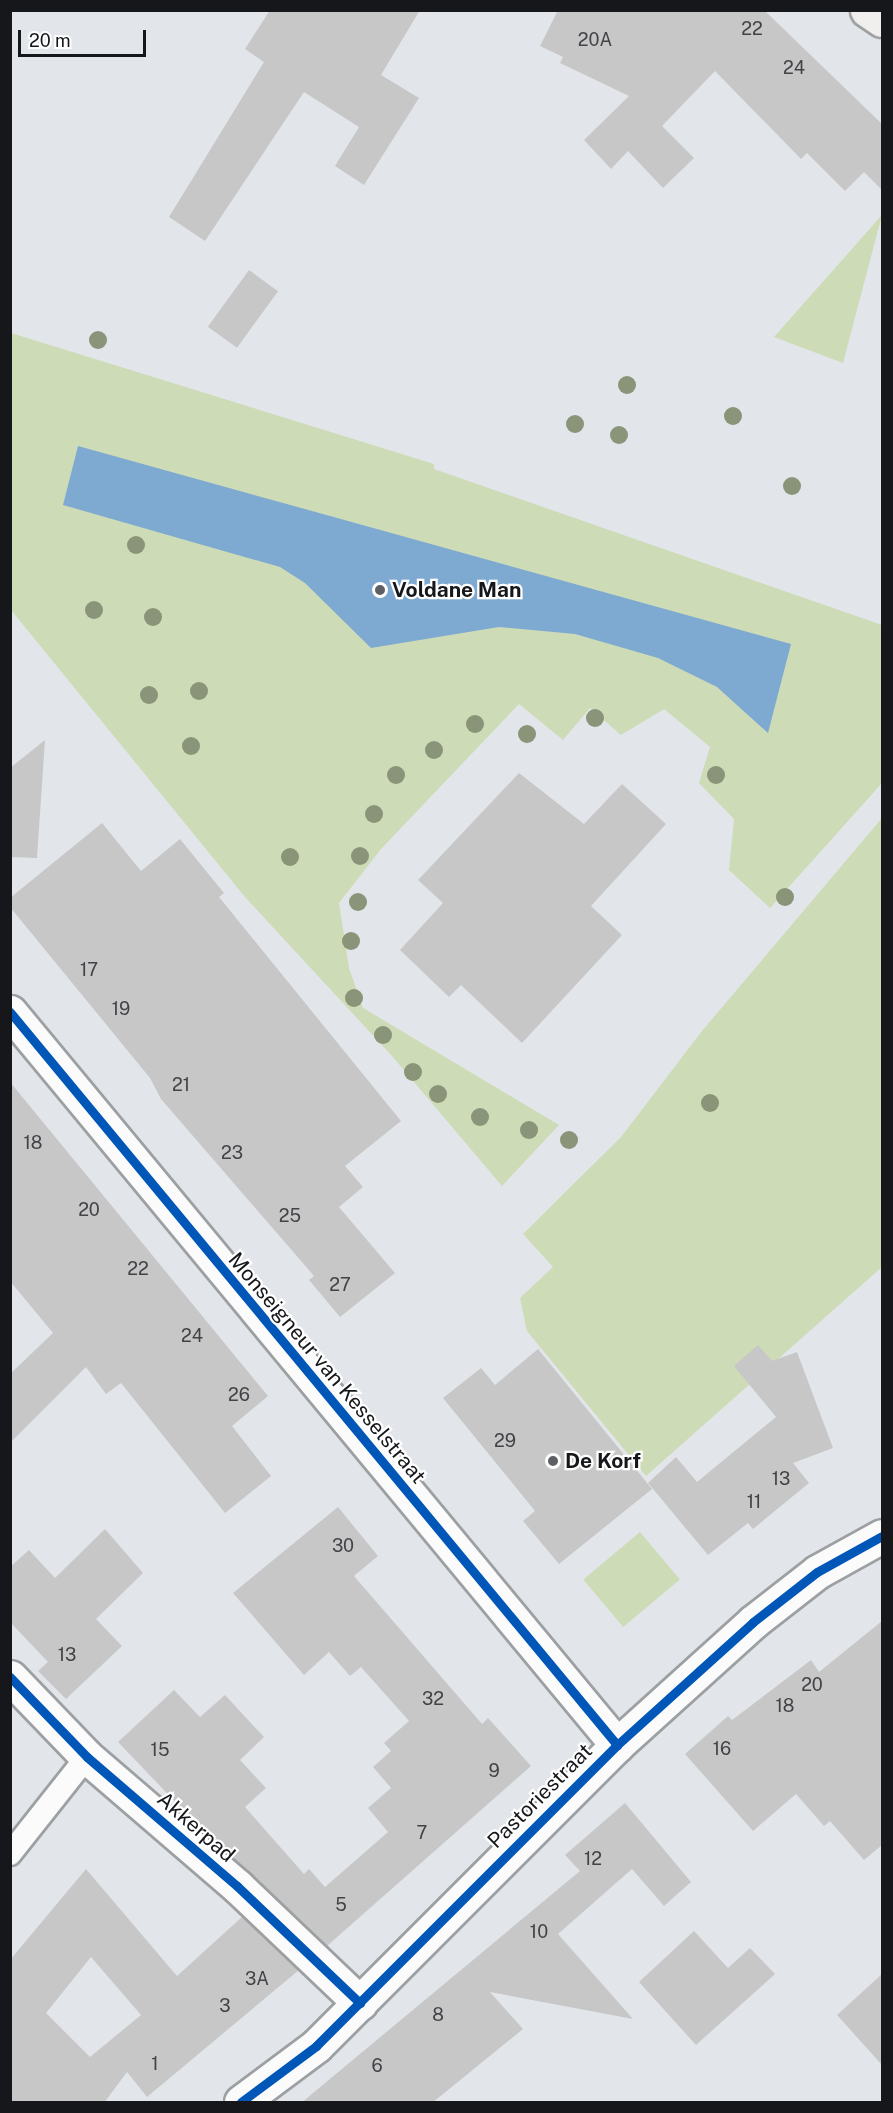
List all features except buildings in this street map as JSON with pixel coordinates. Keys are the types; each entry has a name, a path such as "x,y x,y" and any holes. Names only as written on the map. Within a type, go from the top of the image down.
{"street":[{"path":"867,10 882,20"},
{"name":"Monseigneur van Kesselstraat","path":"10,1012 617,1745"},
{"name":"Pastoriestraat","path":"240,2103 360,2003 617,1745 753,1622 817,1572 882,1536"},
{"name":"Akkerpad","path":"10,1677 87,1757 237,1886 360,2003"}],"lane":[{"path":"10,1854 87,1757"}],"green space":[{"path":"882,215 843,363 774,337"},
{"path":"11,333 434,464 434,469 882,625 882,783 770,908 729,870 734,819 699,783 710,747 664,709 621,735 590,708 563,740 519,704 381,849 339,903 349,968 363,1008 559,1125 502,1186 392,1056 245,897 11,610"},
{"path":"882,818 882,1267 646,1476 527,1331 520,1298 553,1267 523,1234 621,1137 702,1031"},
{"path":"640,1532 680,1579 623,1627 583,1580"}],"water":[{"path":"78,446 791,644 768,733 717,687 658,658 575,634 499,627 371,648 305,583 280,567 63,505"}],"cycle path":[{"path":"10,1012 617,1745"},
{"path":"241,2102 316,2046 617,1745 753,1622 817,1572 882,1536"},
{"path":"10,1677 87,1757 237,1886 360,2003"}],"place":[{"name":"Voldane Man","path":"380,590"},
{"name":"De Korf","path":"553,1461"}]}
